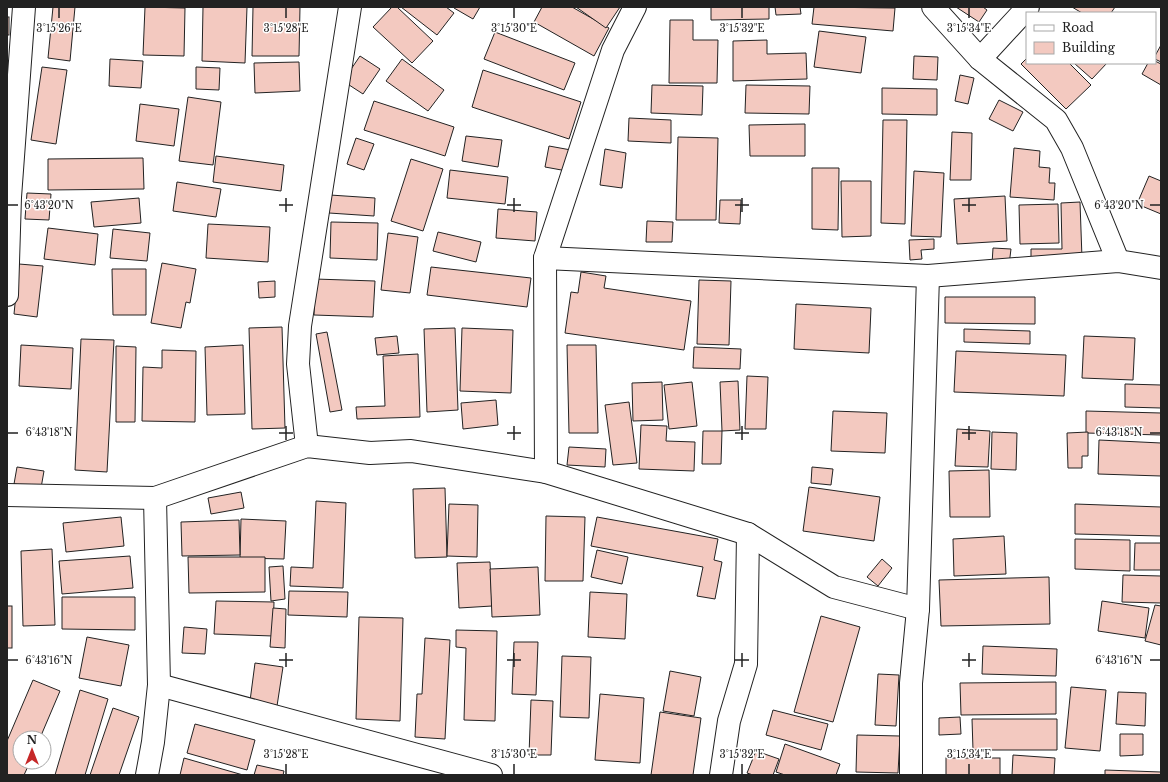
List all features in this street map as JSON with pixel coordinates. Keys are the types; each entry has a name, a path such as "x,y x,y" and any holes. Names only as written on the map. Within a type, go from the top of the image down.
{"street":[{"path":"7,294 8,197 24,7"},
{"path":"306,446 298,364 300,326 350,7"},
{"path":"546,472 545,258 611,56 635,7"},
{"path":"933,7 980,59 1056,120 1072,148 1118,261"},
{"path":"980,59 1028,7"},
{"path":"545,258 928,276 1118,261 1161,268"},
{"path":"911,775 911,683 918,609 928,276"},
{"path":"7,495 155,498 306,446 370,454 411,452 546,472 748,534 834,587 918,609"},
{"path":"147,775 153,742 160,685 155,498"},
{"path":"721,775 729,722 746,664 748,534"},
{"path":"160,685 491,775"}],"building":[{"path":"53,7 75,7 70,61 48,58"},
{"path":"145,7 185,8 184,56 143,55"},
{"path":"203,7 247,7 245,63 202,61"},
{"path":"253,7 300,7 299,56 252,56"},
{"path":"392,7 397,7 433,41 412,63 373,27"},
{"path":"401,7 446,7 454,13 437,35"},
{"path":"480,7 473,19 454,8"},
{"path":"542,7 572,7 609,28 594,56 534,22"},
{"path":"576,7 620,7 606,28"},
{"path":"711,7 769,7 769,19 711,20"},
{"path":"775,7 800,7 801,14 776,15"},
{"path":"814,7 895,8 893,31 812,24"},
{"path":"956,7 983,7 987,10 979,22"},
{"path":"1072,7 1115,7 1112,12 1080,12"},
{"path":"7,17 9,17 9,35 7,35"},
{"path":"670,20 693,20 693,40 718,40 717,83 669,83"},
{"path":"819,31 866,37 861,73 814,67"},
{"path":"495,32 575,63 564,90 484,59"},
{"path":"767,40 767,54 806,53 807,79 733,81 733,41"},
{"path":"1161,45 1161,62 1156,60 1156,54"},
{"path":"360,56 380,69 363,94 343,81"},
{"path":"914,56 938,57 937,80 913,79"},
{"path":"110,59 143,61 141,88 109,86"},
{"path":"402,59 444,90 428,111 386,81"},
{"path":"1026,59 1026,64 1070,64 1091,85 1066,109 1021,64"},
{"path":"299,62 300,91 255,93 254,63"},
{"path":"1156,62 1161,64 1161,85 1142,74 1147,64 1156,64"},
{"path":"1075,64 1106,64 1092,79"},
{"path":"42,67 67,70 56,144 31,140"},
{"path":"196,67 220,68 219,90 196,89"},
{"path":"483,70 581,102 569,139 472,107"},
{"path":"960,75 974,78 968,104 955,101"},
{"path":"652,85 703,86 702,115 651,113"},
{"path":"746,85 810,86 809,114 745,113"},
{"path":"882,88 937,89 937,115 882,114"},
{"path":"188,97 221,102 213,165 179,161"},
{"path":"999,100 1023,112 1013,131 989,119"},
{"path":"374,101 454,127 445,156 364,130"},
{"path":"140,104 179,109 174,146 136,141"},
{"path":"629,118 671,120 671,143 628,141"},
{"path":"883,120 907,120 905,224 881,223"},
{"path":"805,124 805,156 750,156 749,125"},
{"path":"952,132 972,133 971,180 950,180"},
{"path":"466,136 502,140 498,167 462,161"},
{"path":"678,137 718,138 716,220 676,220"},
{"path":"356,138 374,144 364,170 347,164"},
{"path":"549,146 571,150 567,171 545,167"},
{"path":"1014,148 1040,151 1039,167 1050,168 1049,183 1055,183 1054,200 1010,197"},
{"path":"605,149 626,153 622,188 600,185"},
{"path":"216,156 284,165 281,191 213,182"},
{"path":"143,158 144,189 48,190 48,159"},
{"path":"411,159 443,169 423,231 391,221"},
{"path":"812,168 839,168 838,230 812,229"},
{"path":"450,170 508,177 505,204 447,198"},
{"path":"914,171 944,173 941,237 911,236"},
{"path":"1149,176 1161,181 1161,214 1137,204"},
{"path":"841,181 871,181 871,236 842,237"},
{"path":"177,182 221,189 216,217 173,211"},
{"path":"27,193 51,194 49,220 25,219"},
{"path":"330,195 375,198 374,216 329,213"},
{"path":"1005,196 1007,241 957,244 954,199"},
{"path":"139,198 141,223 94,227 91,202"},
{"path":"720,200 741,200 740,224 719,223"},
{"path":"1080,202 1082,258 1031,259 1031,249 1062,249 1061,203"},
{"path":"1058,204 1059,243 1020,244 1019,205"},
{"path":"498,209 537,212 535,241 496,238"},
{"path":"647,221 673,222 672,242 646,242"},
{"path":"331,222 378,223 377,260 330,258"},
{"path":"208,224 270,227 268,262 206,258"},
{"path":"48,228 98,234 95,265 44,259"},
{"path":"113,229 150,233 147,261 110,258"},
{"path":"438,232 481,242 476,262 433,251"},
{"path":"388,233 418,237 410,293 381,290"},
{"path":"934,239 934,249 921,250 922,259 910,260 909,240"},
{"path":"993,248 1011,249 1009,265 992,264"},
{"path":"162,263 196,269 190,303 186,302 181,328 151,323"},
{"path":"19,264 43,266 37,317 14,314"},
{"path":"431,267 531,278 527,307 427,295"},
{"path":"112,269 146,269 146,315 113,315"},
{"path":"581,272 606,276 604,288 691,301 684,350 565,333 571,292 578,293"},
{"path":"315,279 375,281 373,317 314,315"},
{"path":"699,280 731,281 729,345 697,344"},
{"path":"275,281 275,297 259,298 258,282"},
{"path":"945,297 1035,297 1035,324 945,323"},
{"path":"796,304 871,308 869,353 794,349"},
{"path":"282,327 285,428 252,429 249,328"},
{"path":"455,328 458,410 427,412 424,329"},
{"path":"462,328 513,330 511,393 460,391"},
{"path":"964,329 1030,331 1030,344 964,342"},
{"path":"327,332 342,410 330,412 316,334"},
{"path":"397,336 399,353 377,355 375,338"},
{"path":"1084,336 1135,338 1133,380 1082,378"},
{"path":"81,339 114,340 107,472 75,470"},
{"path":"21,345 73,348 71,389 19,386"},
{"path":"243,345 245,414 207,415 205,347"},
{"path":"567,345 596,345 598,433 569,433"},
{"path":"116,346 136,347 135,422 116,422"},
{"path":"694,347 741,349 740,369 693,368"},
{"path":"162,350 196,351 195,422 142,421 143,367 162,368"},
{"path":"956,351 1066,355 1064,396 954,392"},
{"path":"418,354 420,417 357,419 356,407 385,406 383,356"},
{"path":"747,376 768,377 766,429 745,429"},
{"path":"738,381 740,430 722,431 720,382"},
{"path":"662,382 663,420 633,421 632,383"},
{"path":"692,382 697,426 669,429 664,385"},
{"path":"1125,384 1161,385 1161,408 1125,407"},
{"path":"496,400 498,425 463,429 461,403"},
{"path":"629,402 637,463 613,465 605,405"},
{"path":"833,411 887,413 885,453 831,451"},
{"path":"1086,411 1161,413 1161,435 1086,433"},
{"path":"641,425 667,426 666,441 695,442 694,471 639,469"},
{"path":"957,429 990,431 988,467 955,466"},
{"path":"703,431 722,431 721,464 702,464"},
{"path":"992,432 1017,433 1016,470 991,469"},
{"path":"1088,432 1088,456 1082,456 1082,468 1068,468 1067,433"},
{"path":"1099,440 1161,443 1161,476 1098,474"},
{"path":"569,447 606,449 605,467 567,465"},
{"path":"17,467 44,471 41,488 14,484"},
{"path":"812,467 833,469 831,485 811,483"},
{"path":"989,470 990,517 950,517 949,471"},
{"path":"809,487 880,497 874,541 803,531"},
{"path":"445,488 447,557 415,558 413,489"},
{"path":"241,492 244,508 211,514 208,498"},
{"path":"316,501 346,503 343,588 290,586 291,567 313,568"},
{"path":"449,504 478,505 477,557 447,556"},
{"path":"1075,504 1161,507 1161,536 1075,534"},
{"path":"546,516 585,517 583,581 545,581"},
{"path":"121,517 124,546 66,552 63,523"},
{"path":"597,517 718,539 714,560 722,562 715,599 697,596 703,567 591,546"},
{"path":"241,519 286,521 284,559 240,558"},
{"path":"239,520 240,555 182,556 181,522"},
{"path":"1004,536 1006,574 954,576 953,539"},
{"path":"1075,539 1130,540 1130,571 1075,569"},
{"path":"1135,543 1161,543 1161,570 1134,570"},
{"path":"52,549 55,625 23,626 21,551"},
{"path":"597,550 628,557 622,584 591,577"},
{"path":"130,556 133,588 62,594 59,561"},
{"path":"188,557 265,557 265,592 189,593"},
{"path":"882,559 892,568 878,586 867,577"},
{"path":"490,562 492,606 459,608 457,563"},
{"path":"283,566 285,599 271,601 269,567"},
{"path":"538,567 540,615 492,617 490,569"},
{"path":"1123,575 1161,576 1161,603 1122,602"},
{"path":"1049,577 1050,624 941,626 939,580"},
{"path":"289,591 348,592 347,617 288,615"},
{"path":"590,592 627,594 625,639 588,637"},
{"path":"62,597 135,597 135,630 62,629"},
{"path":"216,601 274,602 273,636 214,634"},
{"path":"1102,601 1149,608 1145,638 1098,631"},
{"path":"1155,605 1161,606 1161,645 1145,641"},
{"path":"7,606 12,606 12,648 7,648"},
{"path":"273,608 286,609 285,648 270,647"},
{"path":"821,616 860,627 833,722 794,712"},
{"path":"359,617 403,618 400,721 356,719"},
{"path":"184,627 207,629 205,654 182,653"},
{"path":"456,630 497,631 495,721 464,720 466,648 456,647"},
{"path":"87,637 129,645 121,686 79,678"},
{"path":"425,638 450,640 445,739 415,737 417,694 422,694"},
{"path":"514,642 538,642 536,695 512,694"},
{"path":"983,646 1057,649 1056,676 982,674"},
{"path":"562,656 591,657 589,718 560,717"},
{"path":"255,663 283,667 277,706 250,701"},
{"path":"670,671 701,677 694,716 663,711"},
{"path":"878,674 899,675 896,726 875,725"},
{"path":"33,680 60,691 43,730 12,730 12,770 26,770 24,775 7,775 7,741"},
{"path":"1056,682 1056,714 961,715 960,683"},
{"path":"1071,687 1106,690 1100,751 1065,748"},
{"path":"80,690 108,699 85,775 55,775"},
{"path":"1118,692 1146,693 1145,726 1116,724"},
{"path":"600,694 644,698 640,763 595,760"},
{"path":"531,700 553,701 551,755 529,755"},
{"path":"113,708 139,717 119,775 90,775"},
{"path":"773,710 828,724 821,750 766,735"},
{"path":"660,712 701,718 693,775 651,775"},
{"path":"960,717 961,734 939,735 939,718"},
{"path":"972,719 1057,719 1057,750 973,750"},
{"path":"195,724 255,740 247,770 187,753"},
{"path":"1120,734 1143,734 1143,755 1120,756"},
{"path":"857,735 900,736 898,773 856,772"},
{"path":"785,744 840,764 836,775 785,775 776,772"},
{"path":"756,751 779,759 773,775 753,775 747,773"},
{"path":"1013,755 1055,758 1054,775 1012,775"},
{"path":"184,758 243,775 180,775"},
{"path":"946,758 1000,758 1000,775 946,775"},
{"path":"257,765 284,771 283,775 254,775"},
{"path":"1105,770 1161,772 1161,775 1105,775"}]}
